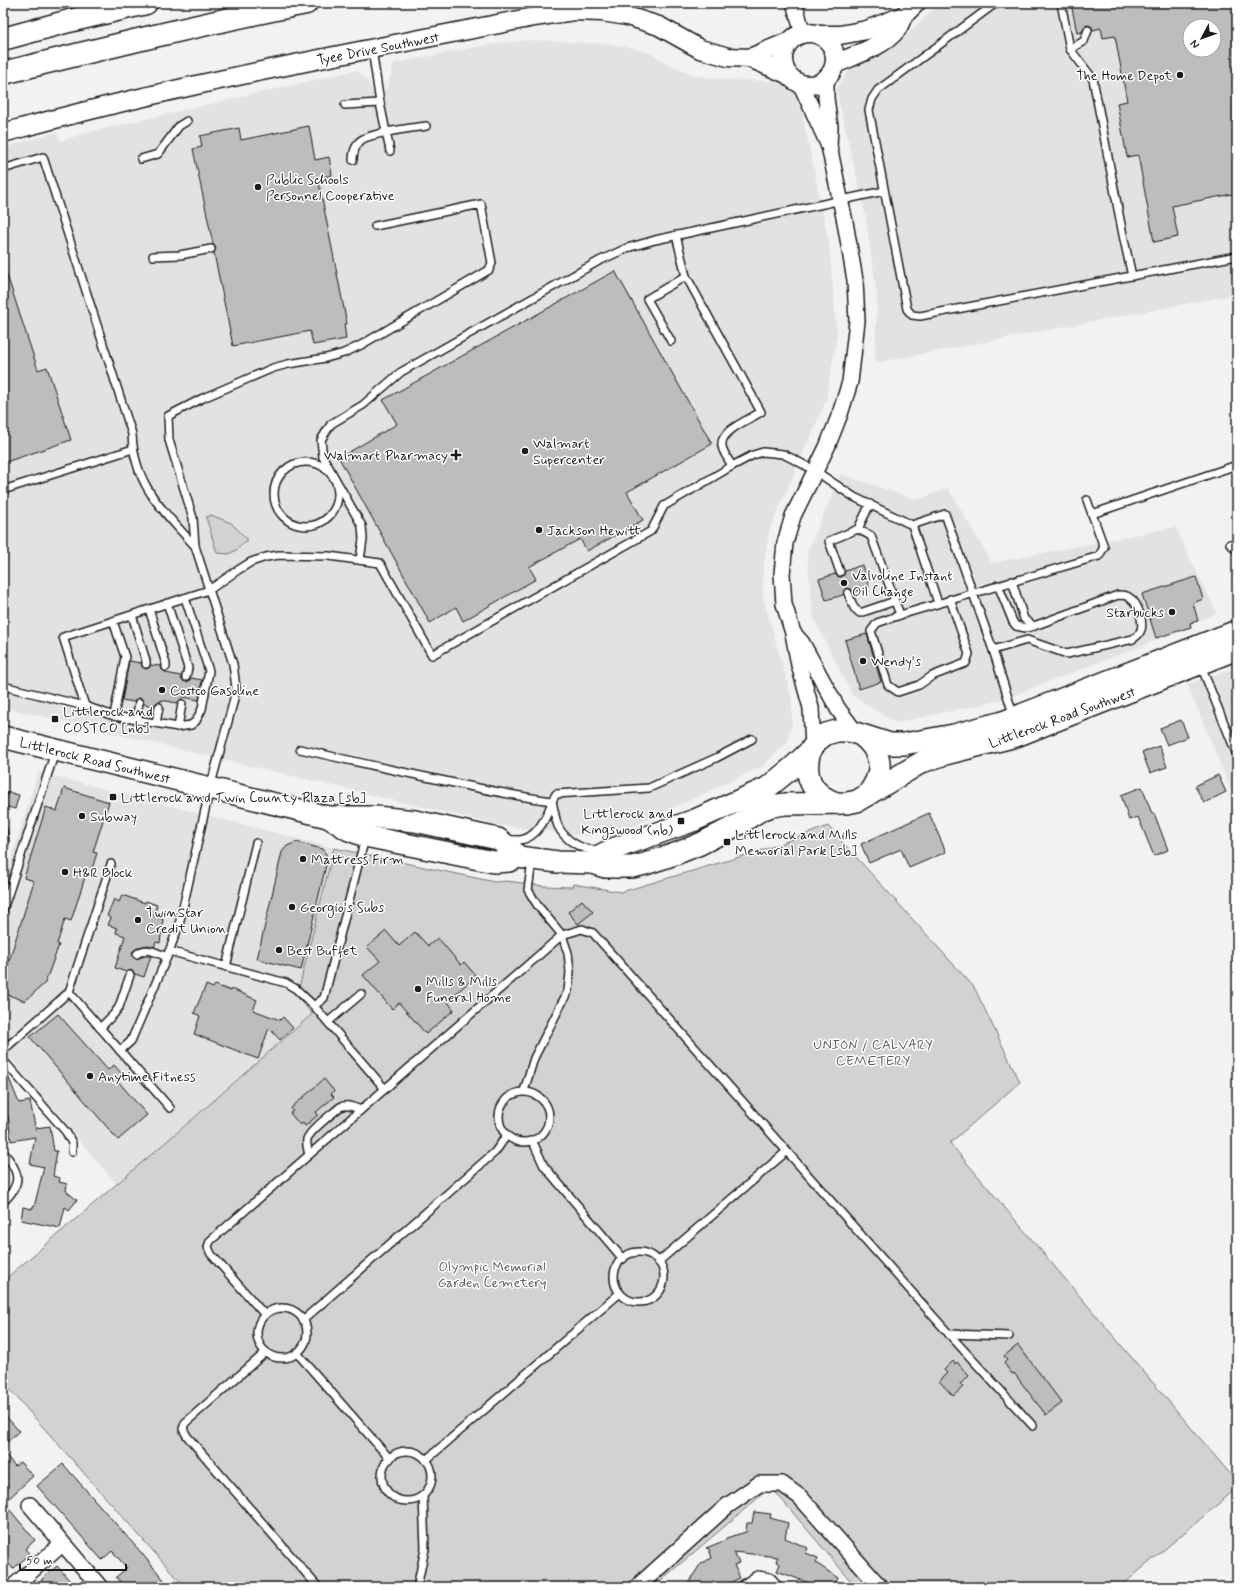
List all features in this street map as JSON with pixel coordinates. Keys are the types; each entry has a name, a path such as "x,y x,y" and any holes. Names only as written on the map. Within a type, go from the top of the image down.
{"highway":[{"path":"3,39 69,21 146,3"},
{"path":"3,73 208,23 306,3"}],"main road":[{"name":"Littlerock Road Southwest","path":"836,802 826,799 817,792 807,773 807,762 812,749 817,741 826,734 838,731 849,731 890,744 904,744 980,729 1014,718 1237,632"},
{"name":"Littlerock Road Southwest","path":"328,817 349,830 366,836 494,862 525,858 558,862 592,863 605,867 619,868 645,864 700,844 761,810 772,806 785,804 847,803 857,801 922,762 956,751 1016,736 1237,649"},
{"path":"858,734 870,742 880,763 879,775 874,786 866,795"},
{"name":"Littlerock Road Southwest","path":"3,737 328,817 376,816 407,820 498,839 525,858"},
{"name":"Littlerock Road Southwest","path":"592,863 601,855 613,849 676,828 747,798 778,780 812,749"}],"street":[{"path":"794,3 804,37"},
{"name":"Tyee Drive Southwest","path":"750,58 794,80 810,86 818,84 830,72 886,39 897,30 903,16 916,3"},
{"name":"Tyee Drive Southwest","path":"3,133 124,101 215,80 573,11 602,12 627,16 659,26 700,49 728,57 750,58 804,37 840,35 867,30 903,16"},
{"path":"812,749 811,708 799,665 793,633 784,604 782,574 785,543 793,516 814,470 827,446 840,414 850,382 857,321 855,280 829,146 830,126 826,98 830,72 835,55 827,40 804,37 784,49 782,58 783,67 794,80 829,146"},
{"path":"793,633 802,643 838,709 858,734"},
{"path":"637,1587 727,1506 759,1484 782,1484 800,1497 880,1587"},
{"path":"30,1505 100,1587"},
{"path":"13,1587 62,1544"},
{"path":"746,1587 758,1579 769,1581 774,1587"}],"lane":[{"path":"996,3 878,90 872,99 869,110 907,309 912,315 920,316 1237,256"},
{"path":"1061,3 1070,48 1093,79 1132,276"},
{"path":"1070,48 1084,41 1088,30"},
{"path":"372,49 380,103 390,151"},
{"path":"345,105 380,103"},
{"path":"142,160 158,154 179,126 187,121"},
{"path":"353,160 353,154 359,142 370,136 426,126"},
{"path":"3,170 43,156 132,434 133,449 148,490 166,515 195,546"},
{"path":"360,560 363,539 362,526 323,457 320,440 331,424 363,405 401,372 600,261 627,248 676,235 884,191"},
{"path":"120,1051 130,1041 179,925 210,788 236,688 233,664 195,546 193,518 169,440 168,416 203,398 273,368 295,362 326,358 344,353 362,345 489,270 492,263 481,204 375,226"},
{"path":"676,235 686,276 761,412 730,430 721,441 722,448 732,466"},
{"path":"153,256 180,255 211,249"},
{"path":"671,341 647,299 686,276"},
{"path":"3,490 133,449"},
{"path":"85,706 63,637 209,590 251,562 266,557 279,555 329,556 380,563 432,655 651,531 664,506 753,455 763,452 773,452 783,454 814,470 854,497 912,525 945,514 973,592 1014,718"},
{"path":"300,462 316,463 329,470 335,478 339,489 339,500 335,511 328,519 318,525 307,527 296,525 286,520 279,512 275,501 274,490 280,476 291,465 300,462"},
{"path":"1092,514 1237,465"},
{"path":"950,599 969,654 966,664 932,676 919,685 898,692 888,685 871,631 877,623 900,615 950,599 973,592 1099,556 1104,547 1087,500"},
{"path":"840,572 828,541 858,529 870,504"},
{"path":"912,525 938,603"},
{"path":"858,529 871,536 900,615"},
{"path":"1230,544 1237,550"},
{"path":"1012,581 1024,619 1034,626"},
{"path":"992,650 1028,640 1067,654 1133,639 1140,633 1142,626 1136,604 1126,595 1118,595 1034,626 1026,628 1016,626 998,585"},
{"path":"848,593 854,608 860,613 895,601"},
{"path":"3,686 85,706 114,716 178,726 191,725 200,716 209,671 185,598"},
{"path":"167,603 188,668 186,677"},
{"path":"149,609 166,667"},
{"path":"132,615 146,664"},
{"path":"113,621 124,657 114,716"},
{"path":"1200,664 1237,755"},
{"path":"136,719 139,703"},
{"path":"178,726 182,704"},
{"path":"156,723 159,707"},
{"path":"498,839 521,840 532,835 547,816 556,794 649,788 716,758 752,739"},
{"path":"300,748 349,761 532,799 552,801"},
{"path":"3,910 56,750"},
{"path":"552,801 558,826 565,836 578,846 592,850 613,849"},
{"path":"3,830 5,842 3,847"},
{"path":"314,1006 324,998 366,836"},
{"path":"226,967 256,843"},
{"path":"524,1092 534,1058 568,991 570,972 568,953 562,935 538,906 528,890 525,858"},
{"path":"3,1040 8,1046 69,992 111,864"},
{"path":"265,1315 211,1254 208,1247 210,1241 562,935 582,929 593,933 786,1152 1033,1426"},
{"path":"137,954 146,950 168,954 226,967 286,983 296,989 314,1006 385,1089"},
{"path":"100,1028 119,1007 130,975"},
{"path":"69,992 170,1108"},
{"path":"328,1022 361,994"},
{"path":"3,1060 66,1132 72,1143 72,1152"},
{"path":"524,1092 539,1096 548,1109 549,1116 548,1124 539,1136 532,1140 519,1141 507,1135 503,1130 499,1119 500,1107 508,1097 513,1094 524,1092"},
{"path":"309,1155 306,1147 307,1139 311,1132 340,1107 346,1105 361,1110"},
{"path":"303,1320 495,1152 507,1135"},
{"path":"532,1140 544,1166 623,1259"},
{"path":"3,1152 17,1174 16,1186 3,1202"},
{"path":"658,1262 786,1152"},
{"path":"644,1253 652,1256 658,1262 663,1270 664,1279 662,1288 654,1297 646,1301 633,1301 620,1293 615,1280 615,1272 618,1264 623,1259 632,1254 644,1253"},
{"path":"426,1460 620,1293"},
{"path":"285,1309 292,1311 303,1320 306,1332 304,1344 297,1353 290,1357 282,1358 273,1356 266,1352 259,1343 257,1331 258,1325 265,1315 271,1311 285,1309"},
{"path":"949,1334 1009,1336"},
{"path":"266,1352 185,1423 183,1429 187,1436 318,1587"},
{"path":"297,1353 390,1458"},
{"path":"403,1452 411,1452 418,1454 426,1460 432,1473 431,1482 428,1490 422,1496 416,1500 409,1501 401,1500 388,1493 382,1479 386,1464 390,1458 403,1452"},
{"path":"417,1587 424,1549 422,1496"}],"shaded area":[{"path":"940,3 1237,3 1237,294 875,363 877,294 865,213 836,89 848,71 898,43"},
{"path":"533,40 610,44 628,47 650,53 675,67 694,75 720,79 791,82 799,97 829,243 837,335 826,401 769,531 763,570 763,597 792,699 792,724 787,743 763,766 630,828 588,836 498,825 3,707 3,148 57,132 60,141 82,134 357,70 369,83 372,91 387,89 394,63 498,43"},
{"path":"841,474 917,500 948,488 992,563 1175,527 1217,613 1147,644 998,701 895,723 852,695 813,616 807,553"},
{"path":"1237,668 1237,804 1187,684"},
{"path":"38,772 334,848 297,996 312,1013 117,1185 3,1050 3,886"}],"green space":[{"path":"211,515 231,523 248,540 239,546 238,549 229,554 217,553 206,517"},
{"name":"Olympic Memorial Garden Cemetery","path":"828,826 974,987 1020,1082 950,1143 1237,1482 1237,1488 1120,1587 856,1587 771,1487 653,1587 185,1587 3,1382 3,1281 194,1118 312,1014 297,996 334,848 495,882 507,881 544,886 572,887 573,884 621,892 763,850"}],"building":[{"name":"The Home Depot","path":"1071,3 1237,3 1237,193 1172,206 1178,237 1154,242 1138,155 1127,157 1117,103 1127,101 1115,36 1103,38 1101,28 1093,30 1092,27 1088,25 1085,26 1082,32 1077,33"},
{"path":"309,126 315,160 329,157 332,175 318,178 347,324 344,324 346,339 313,345 310,331 233,346 214,253 216,248 213,244 193,149 202,147 200,136 239,128 241,140"},
{"path":"5,269 38,370 47,367 71,440 3,463 3,270"},
{"name":"Walmart Supercenter","path":"615,271 712,444 627,492 643,520 587,551 580,539 529,567 536,579 463,621 456,607 430,623 339,458 397,424 383,400"},
{"name":"Valvoline Instant Oil Change","path":"862,565 869,587 853,592 851,589 847,588 844,590 843,595 826,600 819,579 835,574 841,577 844,575 845,571"},
{"name":"Starbucks","path":"1196,577 1203,599 1193,603 1198,621 1190,623 1191,627 1156,638 1142,594"},
{"name":"Wendy's","path":"867,634 881,682 859,689 845,640"},
{"name":"Costco Gasoline","path":"129,661 141,663 142,667 146,669 151,665 161,666 162,670 166,673 181,676 181,679 185,682 188,682 191,678 202,680 199,700 183,697 177,703 161,700 161,702 157,702 154,706 144,704 143,700 140,698 136,699 134,702 122,700"},
{"path":"1181,720 1188,737 1167,745 1160,728"},
{"path":"1159,746 1167,767 1150,773 1142,752"},
{"path":"1218,775 1226,792 1204,803 1195,786"},
{"path":"1142,787 1168,850 1154,856 1138,817 1129,820 1121,795"},
{"path":"64,788 109,802 93,852 97,853 91,872 87,871 71,921 65,919 57,944 59,945 45,983 25,1001 3,993 3,980 34,881 24,878 46,807 57,811"},
{"path":"8,792 19,795 15,809 4,806"},
{"path":"929,813 946,852 909,868 901,849 869,863 861,844"},
{"path":"297,842 322,849 326,854 327,861 301,970 257,959 282,852 287,846"},
{"path":"122,895 145,903 146,901 157,905 154,916 163,919 160,943 156,942 154,947 148,945 139,947 132,952 135,959 151,956 144,977 135,974 131,970 126,972 115,968 125,936 116,933 117,928 108,925 111,918 107,916 114,899 119,902"},
{"path":"582,900 593,912 578,924 568,912"},
{"name":"Mills & Mills Funeral Home","path":"386,931 399,946 415,932 428,946 438,938 461,965 464,962 476,976 447,1001 454,1010 426,1034 399,1003 392,1009 363,975 380,961 367,947"},
{"path":"206,985 213,988 215,985 231,991 232,989 257,1000 253,1010 280,1020 283,1017 293,1028 280,1040 269,1028 258,1059 194,1034 200,1016 194,1013"},
{"path":"58,1014 108,1070 114,1065 123,1075 117,1080 147,1115 118,1140 30,1037"},
{"path":"3,1068 6,1071 19,1103 30,1101 36,1131 36,1128 50,1126 54,1151 57,1151 53,1176 60,1178 59,1182 67,1184 66,1191 77,1200 69,1210 65,1207 60,1228 21,1220 23,1207 32,1209 32,1207 34,1207 44,1167 30,1164 35,1137 11,1141 8,1115 3,1116"},
{"path":"324,1079 334,1091 331,1094 334,1097 316,1112 318,1115 305,1126 303,1123 300,1125 290,1113 293,1111 291,1108"},
{"path":"1018,1345 1062,1403 1046,1415 1014,1373 1012,1374 1004,1363 1007,1360 1004,1356"},
{"path":"953,1361 955,1364 957,1362 969,1376 960,1384 963,1387 953,1396 939,1381 947,1373 944,1370"},
{"path":"3,1413 19,1431 3,1446"},
{"path":"3,1452 15,1466 20,1462 33,1476 4,1503 35,1540 25,1549 30,1554 13,1569 3,1557"},
{"path":"63,1464 170,1587 125,1587 116,1577 127,1568 112,1551 102,1560 37,1486"},
{"path":"754,1512 771,1514 770,1518 788,1523 785,1538 808,1548 806,1553 818,1558 816,1563 838,1578 832,1587 807,1587 809,1583 777,1571 780,1564 776,1561 778,1557 734,1552 739,1563 734,1565 740,1578 721,1587 686,1587 701,1563 712,1558 709,1549 706,1548 726,1540 726,1538 746,1532 747,1523 752,1523"},
{"path":"57,1566 75,1587 48,1587 41,1580"}],"place":[{"name":"The Home Depot","path":"1180,75"},
{"name":"Public Schools Personnel Cooperative","path":"258,187"},
{"name":"Walmart Supercenter","path":"525,451"},
{"name":"Walmart Pharmacy","path":"456,455"},
{"name":"Jackson Hewitt","path":"539,530"},
{"name":"Valvoline Instant Oil Change","path":"844,583"},
{"name":"Starbucks","path":"1172,612"},
{"name":"Wendy's","path":"863,661"},
{"name":"Costco Gasoline","path":"162,690"},
{"name":"Littlerock and COSTCO [nb]","path":"55,719"},
{"name":"Littlerock and Twin County Plaza [sb]","path":"113,797"},
{"name":"Subway","path":"82,816"},
{"name":"Littlerock and Kingswood (nb)","path":"681,821"},
{"name":"Littlerock and Mills Memorial Park [sb]","path":"727,842"},
{"name":"Mattress Firm","path":"303,859"},
{"name":"H&R Block","path":"65,872"},
{"name":"Georgio's Subs","path":"292,907"},
{"name":"TwinStar Credit Union","path":"138,920"},
{"name":"Best Buffet","path":"279,950"},
{"name":"Mills & Mills Funeral Home","path":"418,989"},
{"name":"Anytime Fitness","path":"90,1076"}],"park label":[{"name":"UNION / CALVARY CEMETERY","path":"873,1052"}]}
